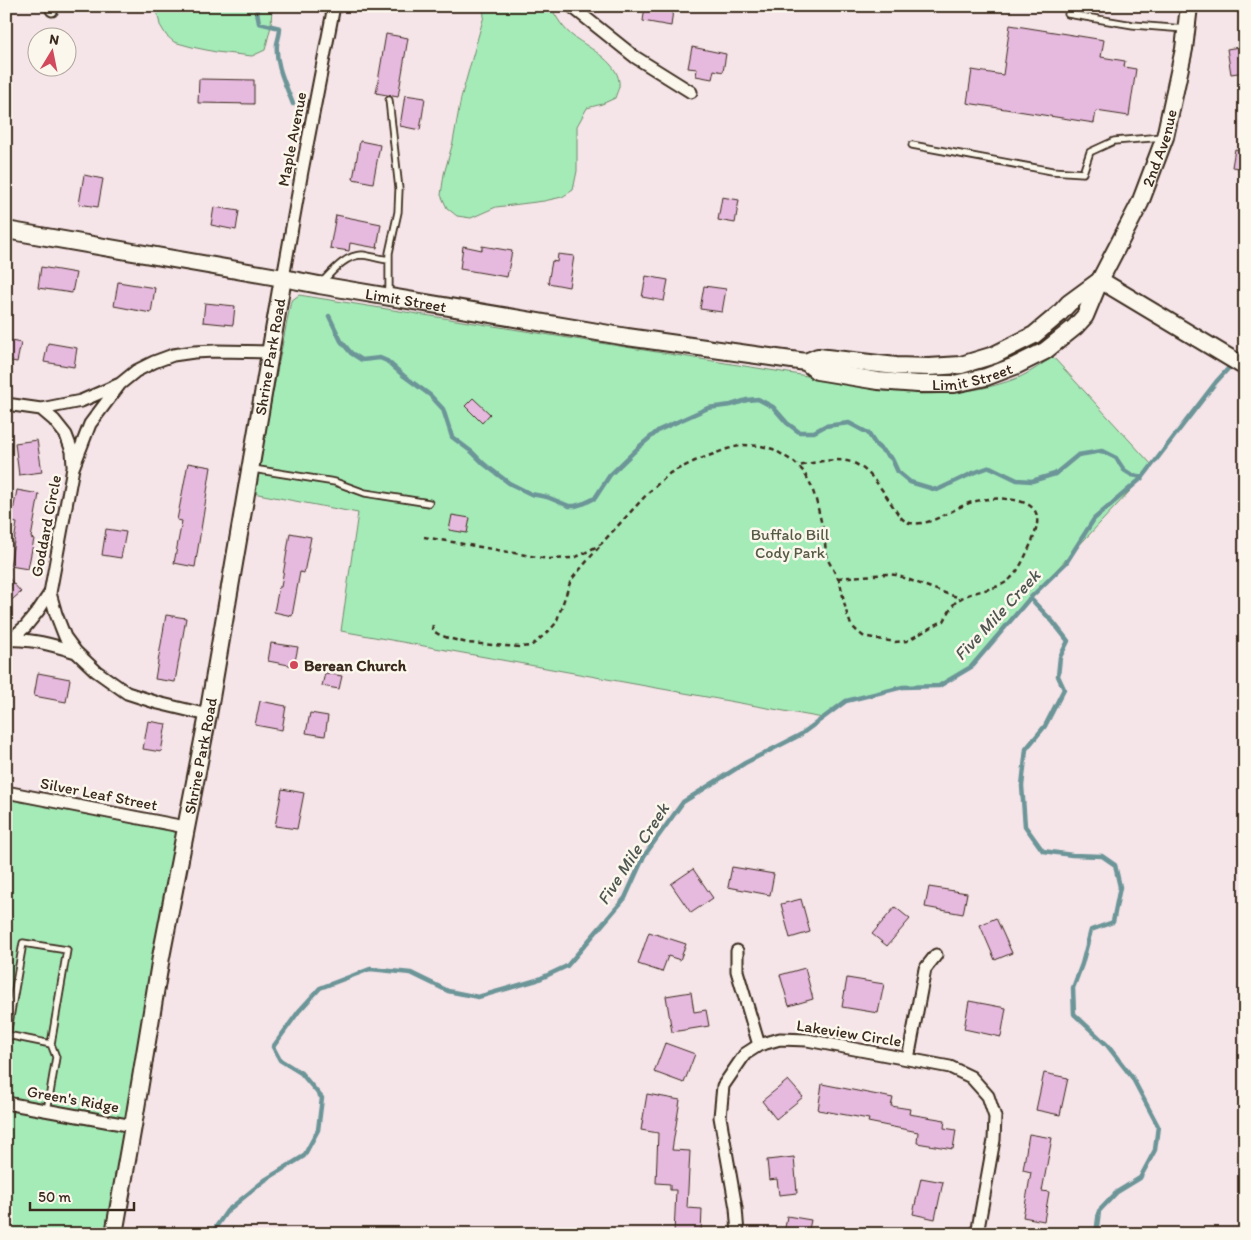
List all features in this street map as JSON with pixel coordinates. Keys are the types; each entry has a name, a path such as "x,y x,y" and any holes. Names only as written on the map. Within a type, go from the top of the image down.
{"street":[{"name":"Maple Avenue","path":"283,278 334,6"},
{"path":"570,6 635,57 691,92"},
{"name":"2nd Avenue","path":"1100,280 1140,203 1165,137 1184,49 1189,6"},
{"path":"1240,6 1245,7"},
{"name":"Limit Street","path":"6,230 627,337 806,362 817,371 888,382 918,384 954,384 986,377 1046,351 1085,316 1100,280"},
{"name":"Shrine Park Road","path":"114,1234 161,957 208,715 283,278"},
{"path":"1100,280 1245,367"},
{"name":"Goddard Circle","path":"208,715 126,693 96,671 76,652 65,637 50,592 73,468 90,424 120,384 136,371 173,355 215,351 270,352"},
{"name":"Goddard Circle","path":"40,409 81,401 120,384"},
{"path":"6,404 40,409 54,420 66,435 72,451 73,468"},
{"path":"8,640 26,626 50,592"},
{"path":"8,640 36,641 76,652"},
{"name":"Silver Leaf Street","path":"6,792 185,827"},
{"path":"737,951 737,971 759,1045"},
{"path":"908,1059 925,969 936,956"},
{"name":"Lakeview Circle","path":"738,1234 736,1208 720,1117 723,1086 745,1054 759,1045 780,1039 807,1040 950,1067 970,1077 988,1096 995,1117 994,1140 977,1234"},
{"name":"Green's Ridge","path":"6,1103 133,1126"}],"lane":[{"path":"1068,14 1133,25 1186,29"},
{"path":"389,100 398,189 398,212 389,253 389,296"},
{"path":"912,145 1052,171 1083,173 1090,152 1114,142 1165,137"},
{"path":"319,285 350,257 361,255 389,260"},
{"path":"251,468 334,482 365,493 429,503"},
{"path":"47,1111 56,1057 50,1044 67,950 23,943 7,1035 50,1044"}],"path":[{"path":"433,625 432,630 438,634 466,643 520,647 531,646 556,623 571,580 649,492 670,474 695,461 743,445 761,446 772,450 794,462 798,466 804,472 816,500 826,552 829,562 840,582 851,625 863,636 895,642 906,641 944,621 953,605 962,598 1006,583 1012,578 1024,557 1033,538 1038,519 1030,505 1019,501 992,498 962,505 924,524 908,523 899,516 871,476 849,461 830,460 798,466"},
{"path":"424,537 548,559 572,558 601,544"},
{"path":"838,578 896,574 962,598"}],"green space":[{"path":"156,6 272,6 271,26 265,50 252,56 216,52 174,42 166,35 160,25"},
{"path":"483,6 550,6 560,23 570,34 610,64 619,79 619,87 615,98 587,108 577,126 577,171 573,190 562,197 544,201 496,207 471,218 457,216 447,208 441,195 461,98 484,16"},
{"name":"Buffalo Bill Cody Park","path":"299,295 920,394 958,392 996,385 1024,375 1053,357 1152,465 1030,598 971,667 939,686 903,687 846,701 823,718 341,631 358,513 253,493 291,301"},
{"path":"6,794 185,827 114,1234 6,1234"}],"building":[{"path":"645,6 662,6 662,8 673,10 671,26 643,21"},
{"path":"1010,25 1104,40 1101,57 1125,61 1124,67 1136,69 1129,116 1096,111 1094,123 967,103 972,70 1003,75"},
{"path":"386,34 408,38 398,97 376,93"},
{"path":"1245,46 1245,72 1231,74 1227,49"},
{"path":"692,47 726,54 723,72 714,70 712,79 696,76 697,69 688,68"},
{"path":"199,79 254,80 254,104 198,103"},
{"path":"405,95 425,98 420,130 400,126"},
{"path":"360,141 380,145 373,183 353,179"},
{"path":"1235,149 1245,151 1245,169 1232,167"},
{"path":"84,175 103,179 98,207 79,204"},
{"path":"722,197 739,200 735,223 718,220"},
{"path":"214,207 239,211 236,230 211,225"},
{"path":"336,215 381,224 377,248 350,243 349,251 330,248"},
{"path":"463,246 482,250 482,246 512,251 507,277 460,269"},
{"path":"558,254 574,256 569,287 548,283 552,261 557,262"},
{"path":"41,267 76,273 72,293 38,288"},
{"path":"646,276 668,280 664,301 642,297"},
{"path":"118,282 155,288 151,313 114,306"},
{"path":"704,286 726,289 722,312 700,309"},
{"path":"205,303 235,306 233,325 203,322"},
{"path":"6,340 21,343 17,362 6,360"},
{"path":"48,343 77,348 74,367 44,362"},
{"path":"473,398 490,414 482,423 465,406"},
{"path":"37,440 42,472 19,475 15,443"},
{"path":"188,463 211,467 195,567 174,563 182,521 177,520"},
{"path":"17,490 39,494 31,538 34,539 28,569 10,566 17,523 11,522"},
{"path":"452,515 470,518 467,533 449,530"},
{"path":"106,529 126,532 121,558 102,555"},
{"path":"290,533 311,537 304,573 300,572 292,616 274,612 279,587 281,587"},
{"path":"6,575 21,592 6,605"},
{"path":"166,615 186,618 175,682 155,679"},
{"path":"271,643 298,647 294,666 268,661"},
{"path":"38,673 70,679 66,702 34,696"},
{"path":"325,673 342,676 339,689 322,686"},
{"path":"260,701 286,706 282,730 255,725"},
{"path":"310,713 328,716 325,736 306,733"},
{"path":"148,721 166,724 161,752 143,749"},
{"path":"282,789 304,793 297,829 275,826"},
{"path":"732,867 774,874 770,895 728,887"},
{"path":"693,869 713,898 691,913 671,884"},
{"path":"929,887 967,893 963,914 925,907"},
{"path":"801,899 810,932 790,938 781,904"},
{"path":"895,907 910,919 887,946 872,934"},
{"path":"996,918 1012,953 995,960 980,925"},
{"path":"649,932 686,944 680,960 668,956 662,972 638,964"},
{"path":"805,968 813,999 789,1006 780,975"},
{"path":"847,978 884,984 878,1013 842,1007"},
{"path":"691,992 694,1012 706,1010 709,1026 672,1032 666,996"},
{"path":"969,1001 1006,1008 1001,1037 964,1029"},
{"path":"665,1043 695,1054 684,1083 654,1072"},
{"path":"1044,1073 1068,1078 1060,1115 1036,1110"},
{"path":"788,1080 803,1097 776,1119 762,1101"},
{"path":"822,1084 893,1098 891,1106 910,1109 909,1114 945,1120 944,1128 956,1130 953,1149 917,1143 918,1132 868,1122 869,1119 818,1110"},
{"path":"647,1094 680,1100 672,1150 690,1151 687,1208 702,1209 701,1234 674,1234 676,1190 670,1190 670,1184 656,1183 658,1133 641,1130"},
{"path":"1029,1134 1052,1138 1042,1191 1049,1192 1044,1221 1023,1217 1031,1172 1023,1170"},
{"path":"794,1157 797,1193 779,1195 777,1179 769,1180 767,1160"},
{"path":"921,1178 943,1182 935,1219 913,1214"},
{"path":"787,1216 811,1220 808,1234 784,1234"}],"waterway":[{"path":"256,6 259,23 280,28 277,44 278,60 293,104"},
{"path":"329,316 341,341 351,353 362,360 380,358 387,361 430,395 443,409 452,437 484,464 509,483 531,494 547,497 569,506 585,503 595,498 610,475 659,430 708,408 758,399 773,407 787,423 799,432 814,432 825,426 849,423 868,433 876,445 892,459 898,472 910,482 937,490 990,467 1017,480 1032,481 1055,474 1078,455 1102,451 1116,458 1124,470 1132,475 1143,477"},
{"name":"Five Mile Creek","path":"211,1234 227,1211 265,1180 304,1156 318,1130 322,1098 301,1073 280,1060 273,1047 299,1011 320,988 370,969 411,973 448,991 478,997 537,980 567,966 625,898 644,856 683,802 745,763 800,735 846,701 903,687 939,686 971,667 1030,598 1066,563 1094,519 1143,477 1216,382 1245,350"},
{"path":"1030,598 1068,641 1060,657 1058,676 1064,689 1045,726 1026,749 1022,786 1025,826 1043,851 1072,855 1102,856 1115,865 1120,887 1113,922 1091,930 1073,988 1074,1014 1107,1045 1132,1077 1158,1126 1155,1150 1140,1178 1117,1192 1099,1211 1096,1234"}],"place":[{"name":"Berean Church","path":"294,665"}]}
